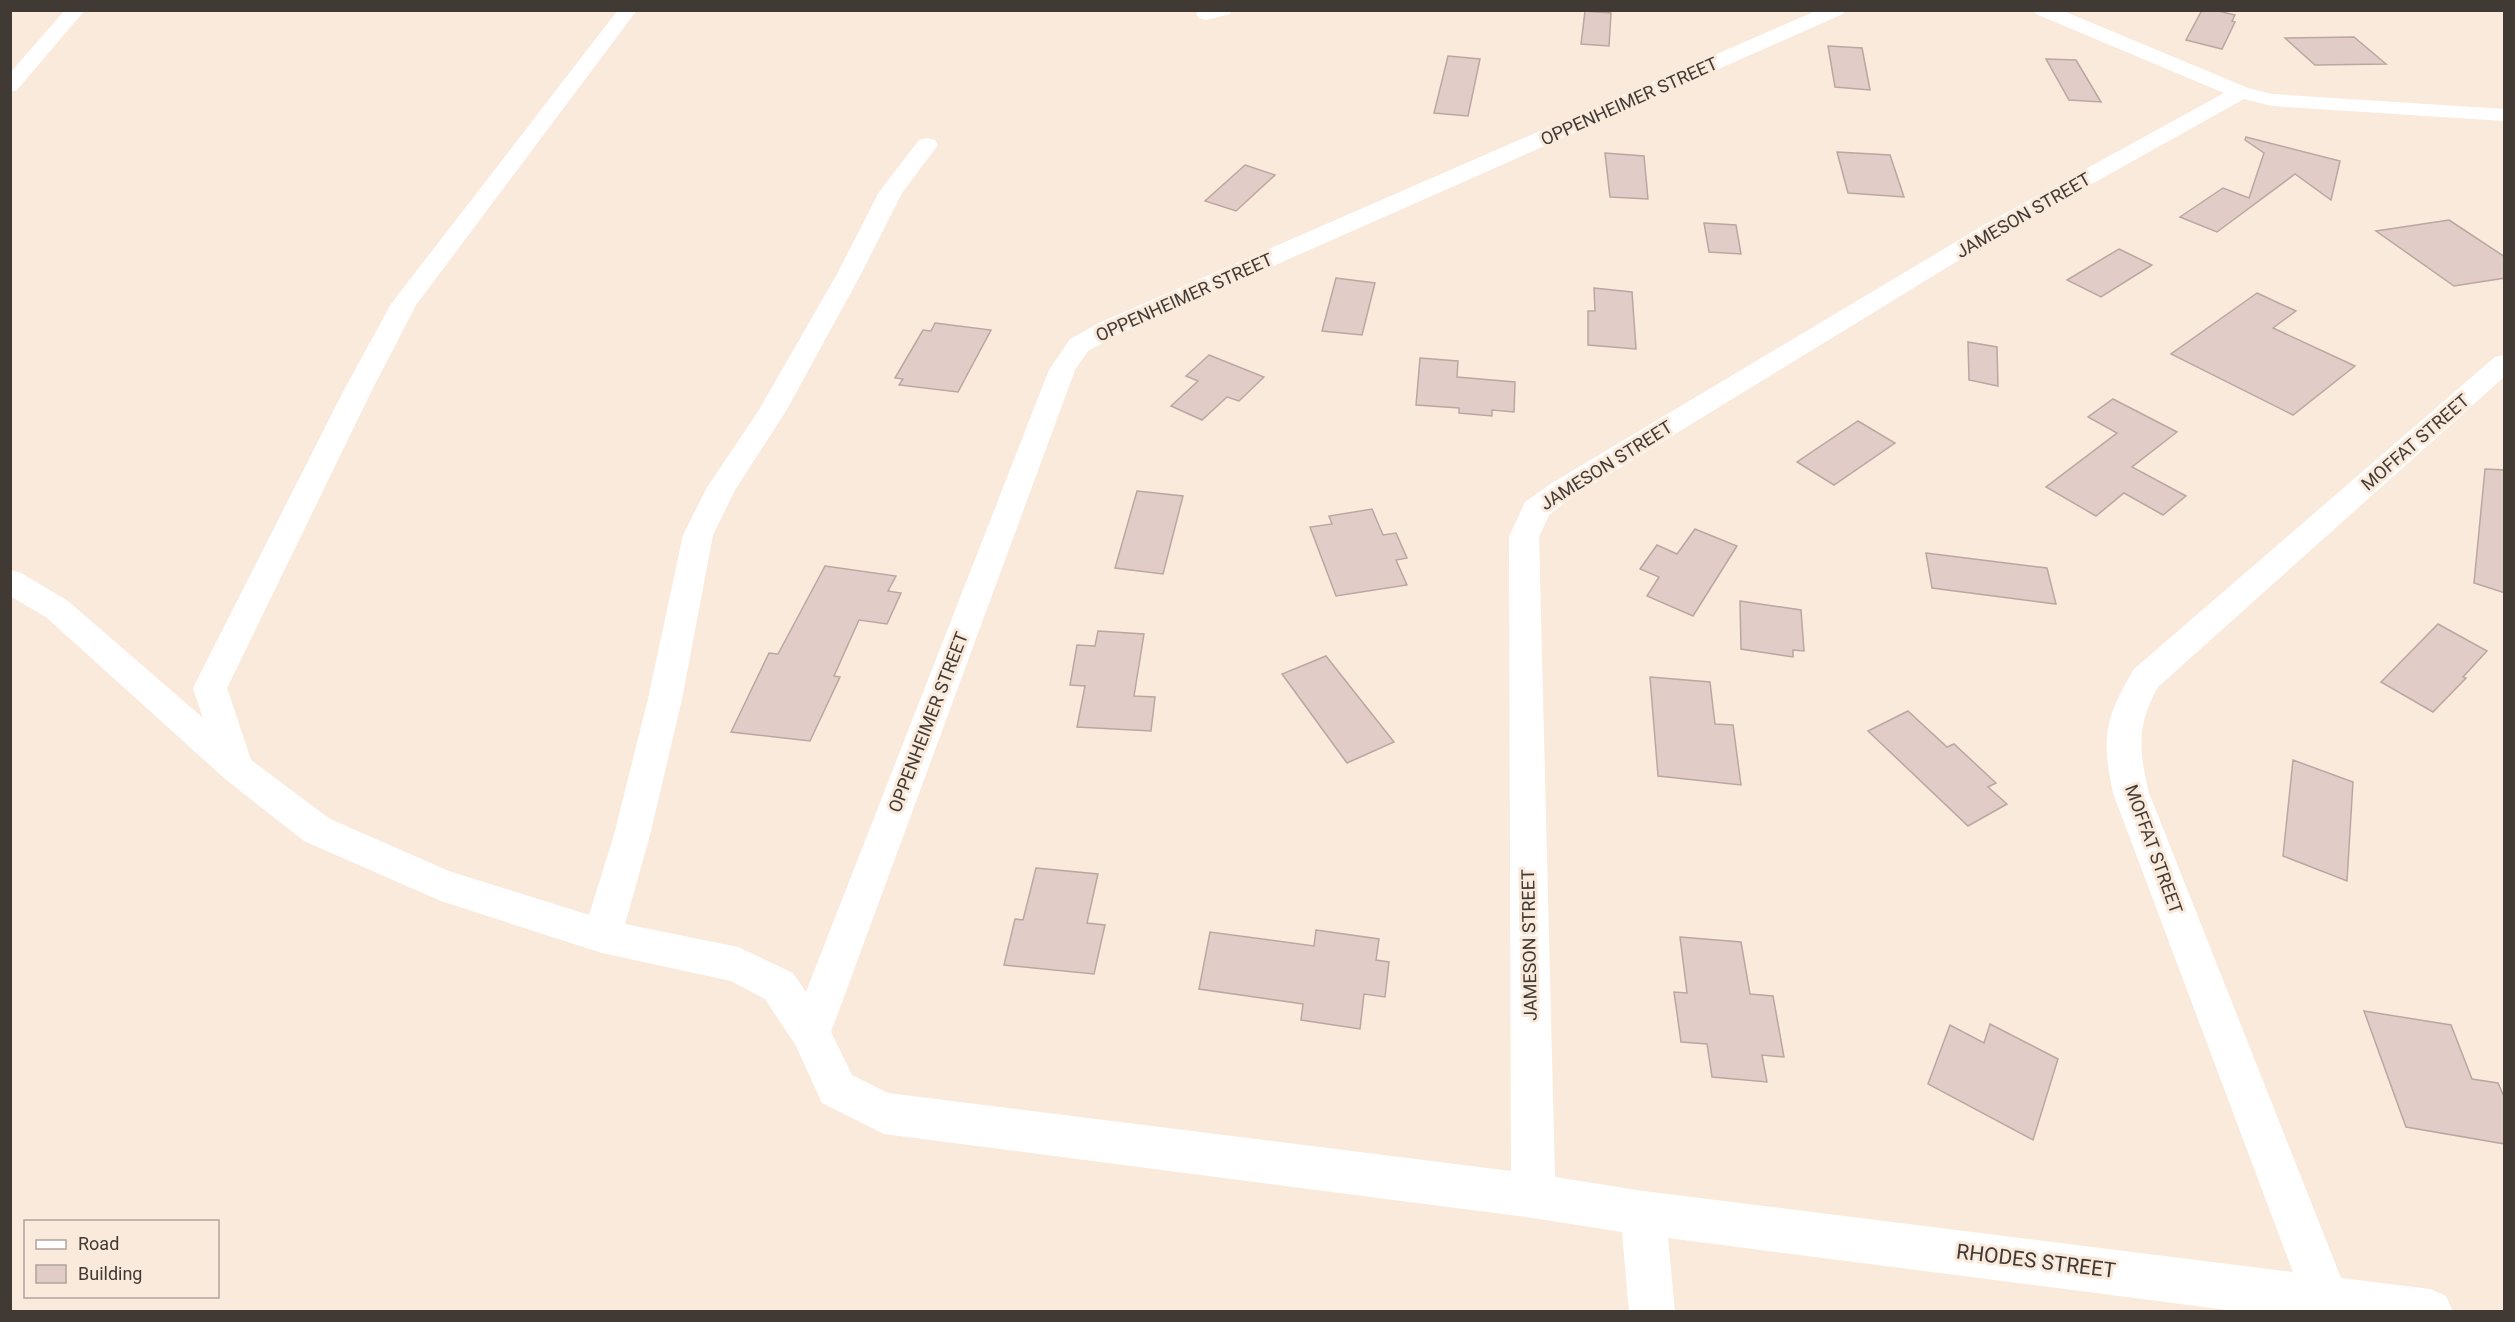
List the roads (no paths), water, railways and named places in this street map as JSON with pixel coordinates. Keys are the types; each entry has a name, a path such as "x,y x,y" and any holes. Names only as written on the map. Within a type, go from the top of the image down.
{"street":[{"path":"10,86 76,10"},
{"path":"236,768 210,688 357,392 404,304 628,10"},
{"name":"OPPENHEIMER STREET","path":"810,1034 1062,370 1079,345 1108,329 1836,10"},
{"path":"2043,10 2241,92 2272,100 2505,115"},
{"name":"JAMESON STREET","path":"1533,1196 1524,537 1536,509 1572,483 1992,230 2241,92"},
{"path":"602,936 632,835 665,699 698,535 721,489 772,411 849,274 891,192 927,145"},
{"name":"MOFFAT STREET","path":"2326,1297 2131,793 2122,753 2123,725 2131,701 2146,678 2505,363"},
{"name":"RHODES STREET","path":"10,581 57,609 236,768 317,830 441,885 602,936 738,965 779,986 810,1034 837,1089 884,1113 1533,1196 1643,1213 2430,1311"},
{"path":"1643,1213 1652,1311"}]}
